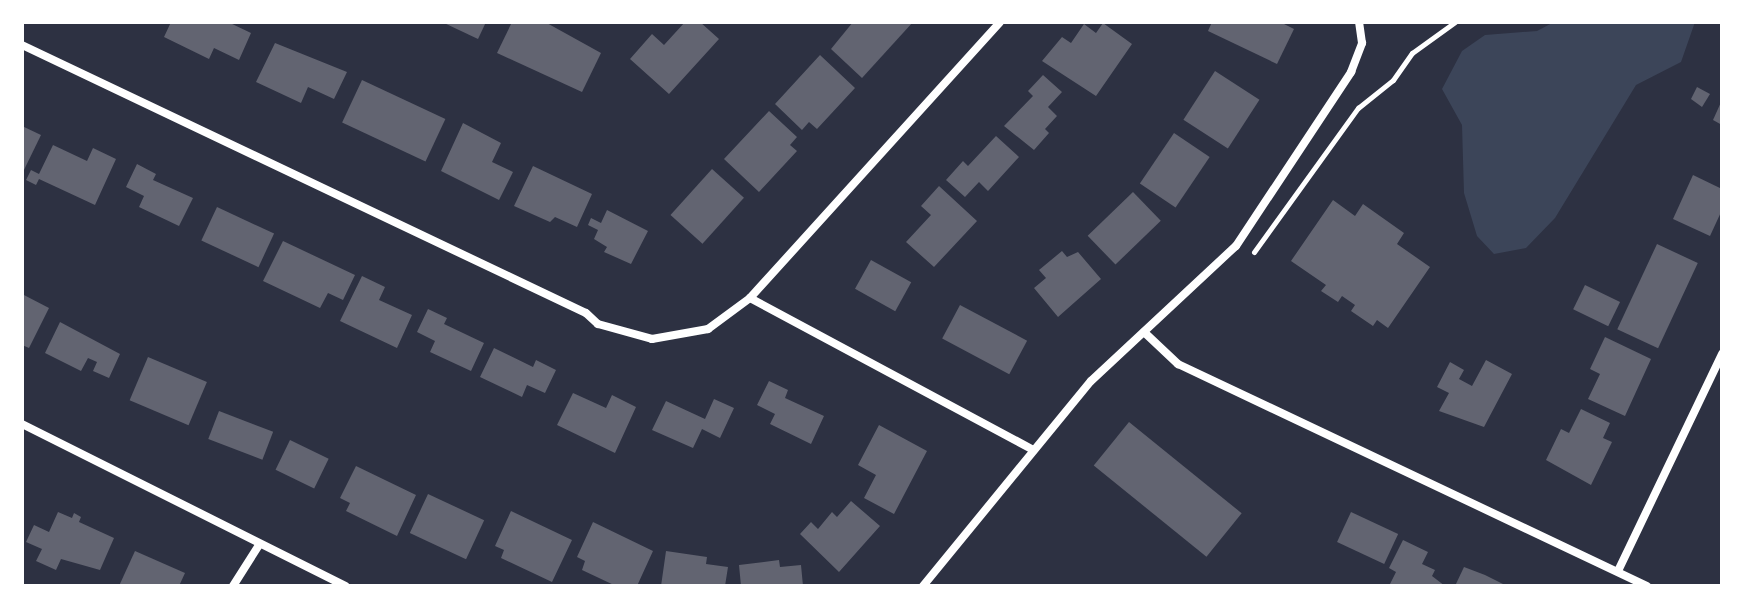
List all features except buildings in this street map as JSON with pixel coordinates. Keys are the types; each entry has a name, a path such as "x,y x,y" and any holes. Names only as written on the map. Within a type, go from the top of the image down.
{"street":[{"path":"22,45 572,306 598,324 652,339 708,329 750,298 1000,22"},
{"path":"923,586 1032,449 1091,381 1236,246 1351,72 1362,43 1359,22"},
{"path":"750,298 1032,449"},
{"path":"1144,332 1178,364 1647,586"},
{"path":"1618,571 1722,354"},
{"path":"22,424 346,586"},
{"path":"233,586 259,545"}],"path":[{"path":"1252,254 1358,108 1393,80 1412,53 1455,22"}],"shaded area":[{"path":"1554,22 1695,22 1681,62 1636,85 1555,218 1526,248 1494,254 1477,236 1464,193 1462,125 1442,89 1462,51 1485,35 1537,31"}]}
